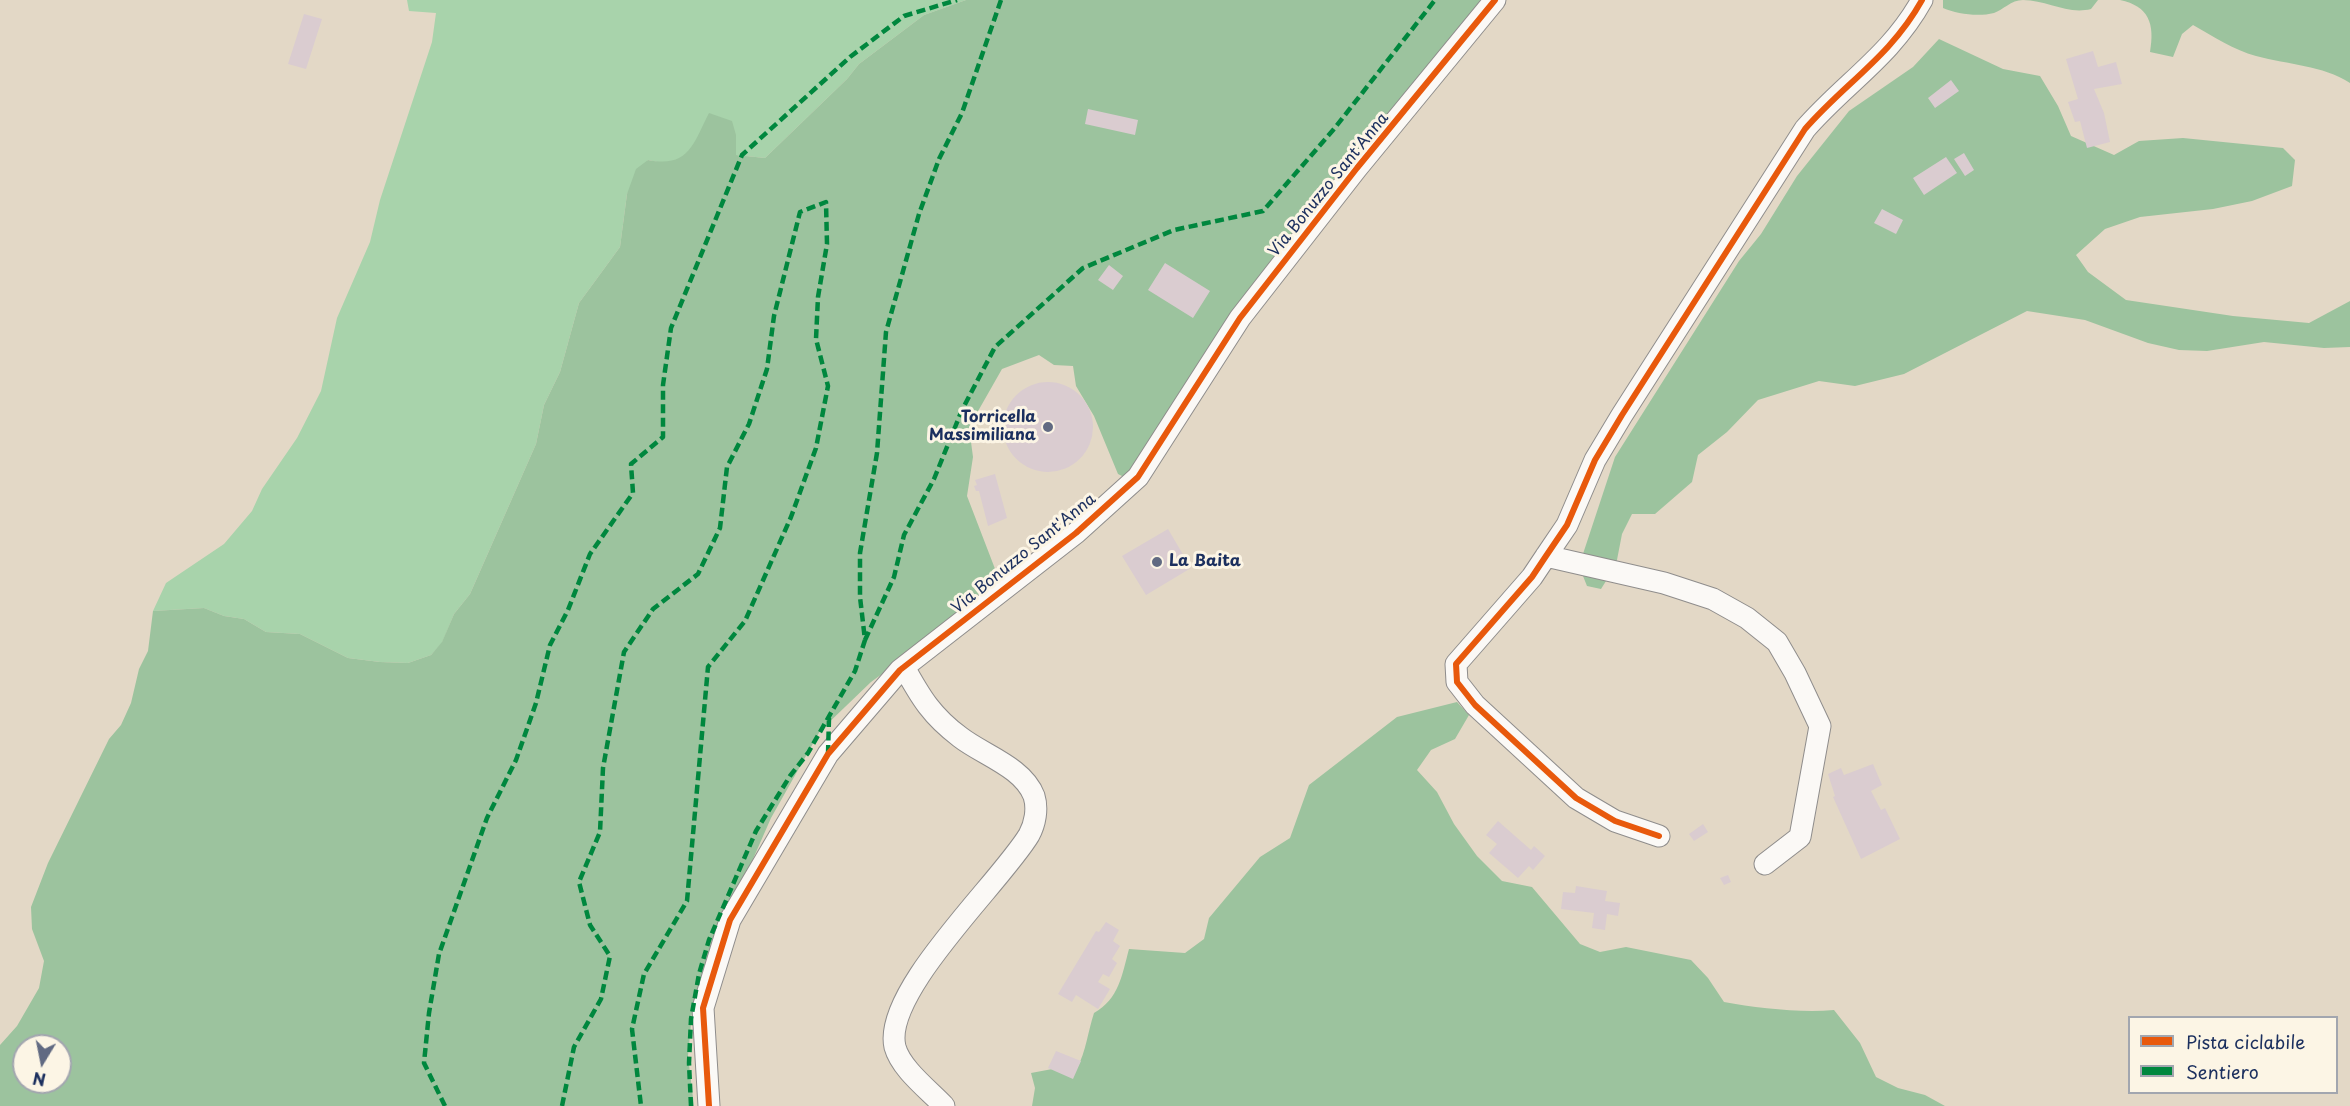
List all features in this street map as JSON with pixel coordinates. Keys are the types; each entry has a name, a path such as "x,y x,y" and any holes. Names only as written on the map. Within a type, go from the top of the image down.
{"street":[{"name":"Via Bonuzzo Sant'Anna","path":"709,1106 703,1008 730,920 828,754 904,667 1076,533 1138,477 1240,318 1357,168 1496,0"},
{"path":"1659,836 1615,821 1576,798 1475,705 1457,682 1456,664 1532,577 1567,525 1595,460 1805,129 1823,108 1872,65 1907,27 1922,0"},
{"path":"1546,556 1664,583 1713,598 1748,618 1777,642 1795,673 1820,726 1800,837 1765,864"},
{"path":"904,667 925,706 960,737 1021,776 1034,795 1037,812 1029,835 951,932 904,1002 894,1026 895,1047 906,1065 944,1106"}],"green space":[{"path":"407,0 966,0 924,15 859,64 847,79 765,158 736,155 736,135 667,164 648,160 627,194 620,247 579,303 560,372 544,405 536,444 470,594 454,614 442,643 431,655 408,663 348,658 300,634 266,632 244,619 224,616 204,608 153,611 166,583 224,544 252,511 262,489 297,438 321,391 337,318 370,242 380,200 432,42 436,13 409,11"},
{"path":"966,0 1489,0 1416,94 1292,234 1128,479 1118,474 1094,416 1076,386 1073,366 1054,365 1039,355 1002,369 969,427 973,457 967,496 997,574 1007,583 871,682 820,731 771,818 703,973 692,1013 688,1056 694,1106 0,1106 0,1045 17,1026 39,988 44,961 32,929 31,907 48,863 109,739 121,725 131,703 139,669 148,651 153,611 204,608 224,616 244,619 266,632 300,634 348,658 408,663 431,655 442,642 454,614 470,594 536,444 544,405 560,372 579,303 620,247 627,194 636,169 648,160 662,162 681,157 693,144 709,113 732,121 736,135 736,155 765,158 847,79 859,64 924,15"},
{"path":"1943,0 2023,0 1994,13 1975,15 1943,8"},
{"path":"2023,0 2098,0 2091,9 2074,10"},
{"path":"2120,0 2350,0 2350,83 2328,72 2248,53 2224,43 2193,25 2182,34 2173,57 2150,52 2152,33 2148,18 2138,7"},
{"path":"1939,39 2003,69 2040,76 2058,106 2071,136 2114,155 2139,141 2183,138 2283,148 2295,160 2292,186 2252,201 2213,209 2140,217 2105,229 2076,255 2088,272 2126,300 2233,316 2309,323 2350,301 2350,347 2324,348 2264,342 2207,351 2179,350 2148,343 2085,320 2027,311 1904,374 1855,386 1819,381 1758,400 1727,432 1698,455 1692,482 1655,514 1632,514 1622,534 1616,565 1601,589 1587,586 1579,566 1615,457 1739,261 1761,234 1797,176 1849,111 1913,67"},
{"path":"1457,702 1469,715 1455,739 1431,750 1417,770 1437,792 1454,824 1477,856 1502,881 1532,887 1580,944 1600,952 1626,947 1691,960 1708,978 1724,1002 1779,1009 1834,1010 1860,1043 1876,1077 1898,1088 1925,1095 1945,1106 1032,1106 1035,1088 1031,1073 1063,1067 1077,1068 1094,1013 1109,1001 1118,986 1129,949 1185,953 1204,939 1209,918 1260,857 1290,838 1309,785 1397,717"}],"building":[{"path":"304,14 322,19 306,69 288,64"},
{"path":"2093,51 2098,67 2116,62 2122,84 2094,89 2104,113 2110,142 2087,148 2080,121 2075,122 2068,102 2078,99 2066,59"},
{"path":"1951,80 1959,91 1935,108 1928,98"},
{"path":"1088,109 1138,120 1135,135 1085,124"},
{"path":"1964,153 1974,170 1965,176 1954,159"},
{"path":"1946,157 1957,173 1924,195 1913,178"},
{"path":"1882,209 1903,220 1896,234 1874,223"},
{"path":"1165,263 1210,291 1193,318 1148,290"},
{"path":"1109,265 1123,276 1113,290 1098,280"},
{"name":"Torricella Massimiliana","path":"1048,382 1065,386 1080,395 1089,410 1093,427 1089,444 1080,459 1065,468 1048,472 1031,468 1016,459 1007,444 1003,427 1007,410 1016,395 1031,386"},
{"path":"995,474 1007,518 988,526 979,491 976,491 974,486 977,485 975,480"},
{"name":"La Baita","path":"1168,529 1191,568 1146,595 1122,556"},
{"path":"1873,764 1882,785 1871,791 1881,810 1885,808 1900,839 1861,859 1833,797 1835,796 1828,774 1841,768 1844,775"},
{"path":"1498,821 1531,850 1534,846 1545,856 1533,870 1529,866 1518,878 1489,853 1497,844 1486,835"},
{"path":"1703,824 1708,832 1694,841 1689,834"},
{"path":"1728,875 1731,882 1724,885 1720,878"},
{"path":"1576,886 1607,891 1605,901 1620,903 1618,916 1607,914 1605,930 1592,928 1594,913 1561,909 1563,892 1575,893"},
{"path":"1106,922 1119,930 1113,941 1120,946 1112,959 1117,963 1109,977 1103,974 1098,982 1110,989 1098,1009 1076,995 1072,1002 1058,994 1096,931 1099,932"},
{"path":"1056,1051 1081,1061 1073,1079 1048,1068"}],"marked path":[{"path":"445,1106 424,1063 429,1013 439,954 487,818 516,760 536,703 550,645 568,610 590,554 633,493 631,464 663,437 663,385 671,328 742,155 850,57 904,16 957,0"},
{"path":"691,1106 689,1063 691,1019 699,974 709,940 756,831 790,776 808,753 855,671 865,640 860,597 860,553 877,453 886,332 919,214 939,159 962,113 1001,0"},
{"path":"865,640 894,577 904,535 934,479 962,410 995,347 1083,268 1174,230 1263,211 1334,129 1435,0"},
{"path":"562,1106 574,1047 601,999 610,956 590,925 579,882 600,832 603,768 624,652 653,609 698,574 720,528 727,467 749,424 767,369 774,316 800,212 826,202 827,244 818,297 816,339 828,386 816,448 791,517 745,621 708,667 687,901 644,974 632,1029 641,1106"},
{"path":"828,754 829,718"}],"cycle path":[{"path":"709,1106 703,1008 730,920 828,754 900,670 1076,533 1138,477 1240,318 1357,168 1495,0"},
{"path":"1659,836 1615,821 1576,798 1475,705 1457,682 1456,664 1532,577 1567,525 1595,460 1622,415 1805,129 1882,53 1910,20 1922,0"}],"place":[{"name":"Torricella Massimiliana","path":"1048,427"},
{"name":"La Baita","path":"1157,562"}]}
